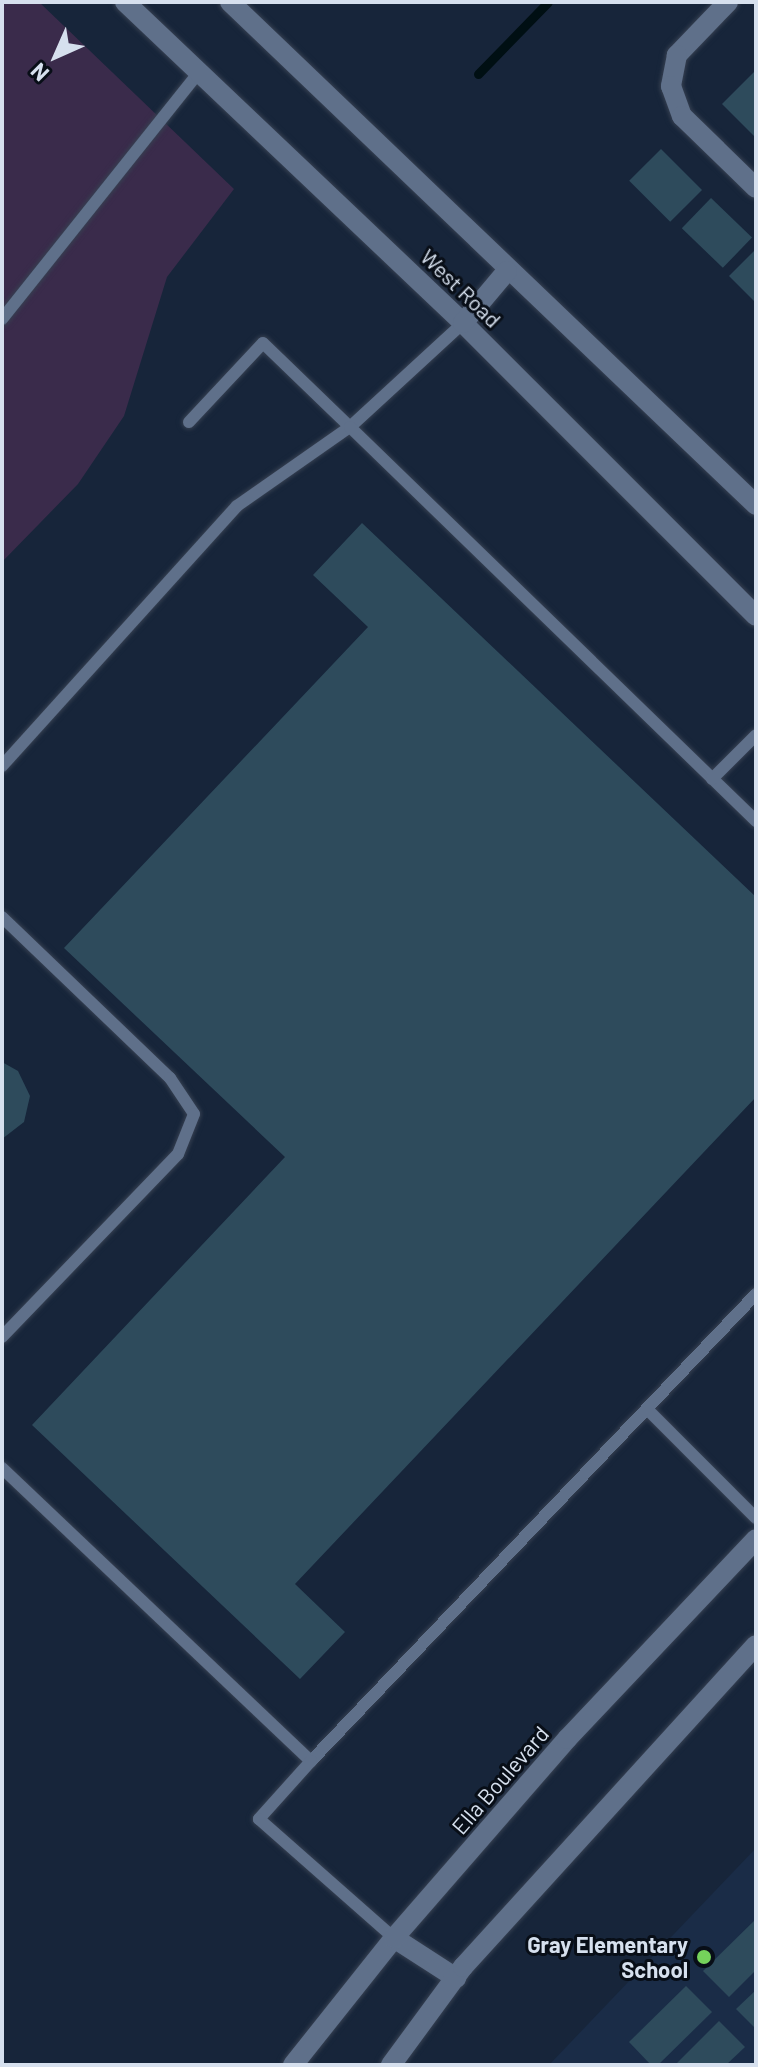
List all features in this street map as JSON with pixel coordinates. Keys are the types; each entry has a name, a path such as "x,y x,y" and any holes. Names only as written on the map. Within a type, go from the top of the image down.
{"main road":[{"name":"West Road","path":"230,2 507,271 756,505"},
{"path":"728,2 677,55 671,86 682,116 753,181"},
{"name":"West Road","path":"132,4 199,72 463,323 756,616"},
{"path":"463,323 507,271"},
{"name":"Ella Boulevard","path":"293,2065 394,1938 567,1739 756,1539"},
{"path":"391,2065 456,1978 568,1848 756,1645"},
{"path":"394,1938 456,1978"}],"lane":[{"path":"2,319 199,72"},
{"path":"2,766 237,506 350,427 463,323"},
{"path":"189,422 263,343 756,821"},
{"path":"712,779 756,735"},
{"path":"2,917 170,1078 194,1114 178,1154 2,1337"},
{"path":"394,1938 259,1819 756,1294"},
{"path":"647,1409 756,1518"},
{"path":"2,1468 311,1761"}],"shaded area":[{"path":"2,2 39,2 234,189 167,277 124,416 78,484 2,562"},
{"name":"Gray Elementary School","path":"756,1848 756,2065 549,2065"}],"building":[{"path":"756,70 756,135 754,136 722,104"},
{"path":"661,149 702,190 670,222 629,181"},
{"path":"711,198 752,238 723,268 682,228"},
{"path":"756,249 756,303 729,276"},
{"path":"362,523 756,897 756,1097 295,1584 345,1632 300,1679 32,1425 285,1157 64,948 368,627 313,575"},
{"path":"2,1062 18,1071 30,1096 24,1122 2,1139"},
{"path":"756,1919 756,1970 729,1997 703,1971"},
{"path":"686,1986 712,2012 658,2065 651,2065 629,2042"},
{"path":"756,1990 756,2029 736,2009"},
{"path":"719,2021 745,2047 726,2065 675,2065"}],"waterway":[{"path":"478,74 548,2"}],"place":[{"name":"Gray Elementary School","path":"704,1957"}]}
